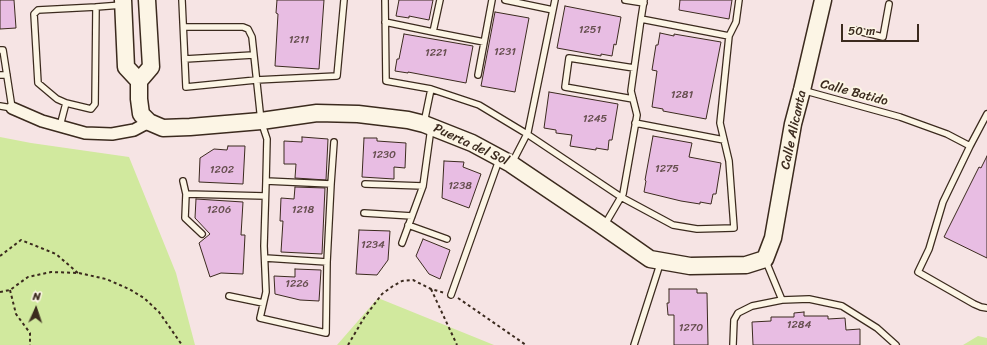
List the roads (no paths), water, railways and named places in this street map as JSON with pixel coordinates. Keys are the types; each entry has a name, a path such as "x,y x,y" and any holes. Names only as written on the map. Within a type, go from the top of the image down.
{"street":[{"path":"12,108 42,121 85,133 112,134 134,130 149,122 141,114 139,99 139,81 151,67 147,0"},
{"name":"Calle Alicanta","path":"765,259 773,238 793,124 823,0"},
{"path":"123,3 126,67 139,81"},
{"name":"Puerta del Sol","path":"149,122 163,128 261,120 317,113 358,114 408,120 428,125 472,143 505,161 604,226 650,259 690,266 738,266 765,259"}],"lane":[{"path":"182,0 186,87 256,80 337,76 344,0"},
{"path":"385,0 386,81 431,89 479,105 527,134 621,197 673,225 697,228 734,228 729,161 720,123 729,36 736,22 739,0"},
{"path":"433,32 440,0"},
{"path":"478,75 492,0"},
{"path":"505,0 553,10"},
{"path":"451,295 505,161 527,134 555,0"},
{"path":"604,226 623,194 637,115 631,91 644,2 625,0"},
{"path":"96,7 95,104 91,109 66,103 57,99 38,83 34,14 38,10 96,7 123,3"},
{"path":"854,30 883,37 889,4"},
{"path":"641,19 729,36"},
{"path":"385,22 484,42"},
{"path":"184,27 243,27 248,30 252,37 261,120 267,138 264,246 266,292 260,318 326,333 327,262 334,142"},
{"path":"0,50 3,50 12,108 0,106"},
{"path":"185,59 253,55"},
{"path":"633,99 565,87 569,58 634,68"},
{"path":"0,75 7,75"},
{"path":"402,243 423,186 431,89"},
{"name":"Calle Batido","path":"802,90 900,117 947,134 970,146"},
{"path":"60,126 66,103"},
{"path":"987,114 946,196 929,249 918,272 974,304 987,308"},
{"path":"635,123 724,140"},
{"path":"183,181 186,194 186,218 202,234"},
{"path":"266,181 331,184"},
{"path":"365,184 423,186"},
{"path":"186,194 265,196"},
{"path":"364,213 412,216"},
{"path":"408,225 446,239"},
{"path":"265,258 327,262"},
{"path":"765,259 782,300"},
{"path":"634,345 661,261"},
{"path":"229,296 263,303"},
{"path":"733,345 734,320 738,313 752,306 782,300 809,299 842,306 877,328 896,345"}]}
